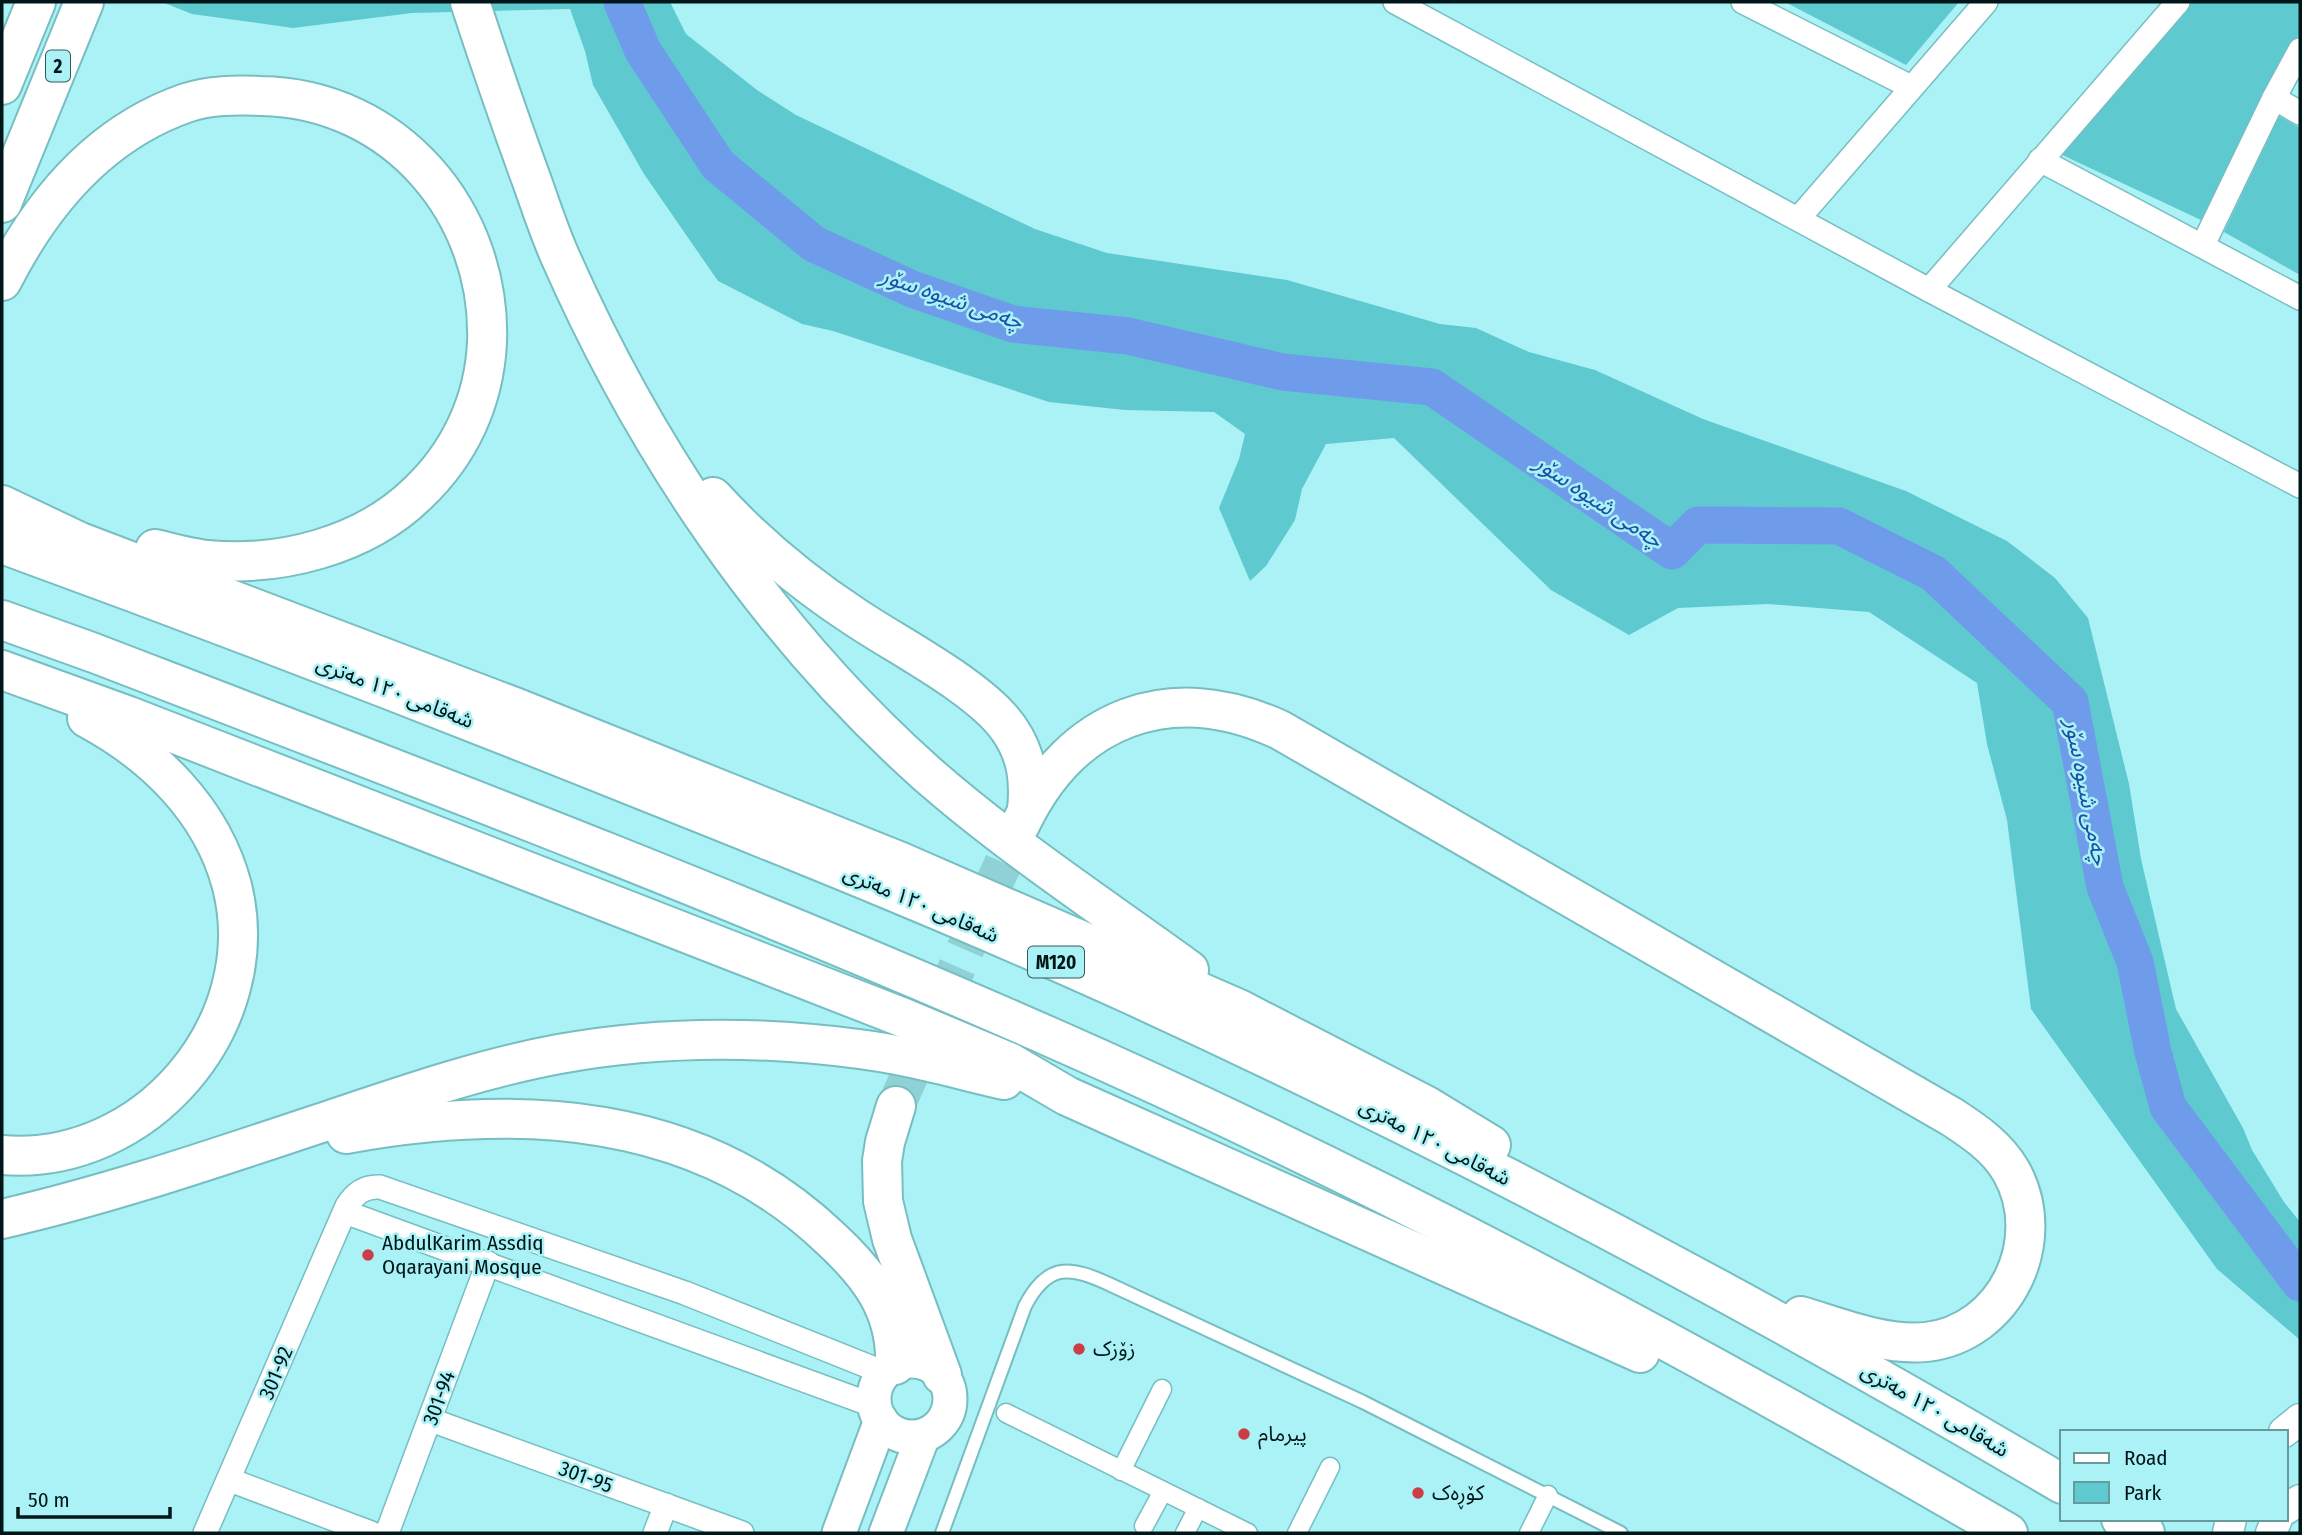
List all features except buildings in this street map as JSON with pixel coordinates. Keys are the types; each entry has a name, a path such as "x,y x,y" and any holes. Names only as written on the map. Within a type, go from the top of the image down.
{"highway":[{"name":"2","path":"2,85 36,2"},
{"name":"2","path":"2,202 84,2"},
{"path":"470,2 558,252 600,340 698,509 766,604 842,692 926,773 1017,846 1239,1009"},
{"path":"2,281 26,237 61,188 88,162 140,124 188,103 217,96 279,97 324,106 372,127 393,141 434,179 455,210 473,247 485,293 487,328 482,385 470,419 454,452 433,479 408,503 362,532 313,551 258,561 205,560 147,548 2,505"},
{"path":"638,409 714,499 780,562 853,617 970,691 994,712 1008,727 1027,764 1029,788 1024,818 1042,785 1066,756 1097,732 1114,723 1155,711 1187,708 1219,710 1260,721 1280,730 1952,1117 1993,1148 2018,1186 2026,1230 2017,1274 1991,1311 1980,1321 1953,1335 1924,1342 1892,1341 1736,1296"},
{"path":"2,505 80,542 517,708 901,862 1239,1009 1427,1106 1535,1169 1638,1244"},
{"name":"شەقامی ١٢٠ مەتری","path":"2,544 435,707 914,900 1146,1002 1319,1084 1638,1244 1926,1403 2060,1483"},
{"path":"2,620 94,653 779,920 1052,1037 1373,1188 1601,1305 2008,1533"},
{"path":"2,670 130,716 904,1018 1009,1062 1067,1096 1891,1466"},
{"path":"2,680 89,719 124,740 156,765 185,794 205,822 221,855 236,911 234,972 226,1003 215,1030 199,1056 180,1083 162,1102 134,1122 106,1137 42,1154 2,1155"},
{"path":"2,1219 77,1202 150,1180 402,1096 486,1071 559,1054 637,1044 704,1040 767,1041 862,1049 946,1066 1067,1096"},
{"path":"896,1106 882,1161 883,1201 892,1239 942,1376"},
{"path":"150,1180 314,1139 383,1127 528,1118 580,1123 644,1134 691,1149 748,1176 779,1196 848,1255 880,1296 891,1324 890,1369"}],"main road":[{"path":"839,1533 878,1413 876,1388 890,1369 905,1362 924,1363 942,1376 950,1394 947,1415 941,1424 923,1436 911,1437 889,1429 878,1413"},
{"path":"886,1533 923,1436"}],"street":[{"path":"1395,2 1425,8 1798,219 2300,486"},
{"path":"1743,2 1911,87"},
{"path":"1798,219 1986,2"},
{"path":"1929,289 2178,2"},
{"path":"2203,245 2300,50"},
{"path":"2274,98 2300,113"},
{"path":"2040,160 2300,298"},
{"name":"301-92","path":"205,1533 345,1212 351,1200 362,1189 370,1186 380,1187 684,1293 890,1369"},
{"path":"345,1212 488,1263 878,1413"},
{"name":"301-94","path":"387,1533 488,1263"},
{"path":"1121,1471 1162,1389"},
{"path":"1006,1413 1248,1533"},
{"name":"301-95","path":"431,1420 741,1533"},
{"path":"1297,1533 1330,1468"},
{"path":"230,1480 371,1533"},
{"path":"1144,1526 1163,1491"},
{"path":"1529,1533 1548,1496"},
{"path":"655,1533 666,1505"},
{"path":"1185,1533 1198,1508"}],"lane":[{"path":"942,1533 1025,1306 1046,1277 1058,1271 1071,1270 1099,1279 1327,1385 1621,1533"}],"green space":[{"path":"162,2 670,2 686,34 757,90 796,115 1035,229 1107,253 1287,280 1440,324 1476,328 1529,352 1595,370 1703,419 1906,491 2007,541 2055,578 2088,618 2129,784 2141,859 2176,1009 2243,1128 2252,1150 2284,1202 2300,1222 2300,1340 2217,1269 2031,1009 2007,820 1987,744 1977,683 1869,612 1768,604 1678,608 1629,635 1551,590 1394,438 1326,444 1302,489 1295,520 1266,566 1250,581 1219,508 1239,459 1245,434 1214,412 1125,410 1049,402 833,331 802,324 718,281 644,174 593,85 585,51 570,9 412,13 293,28 192,14"},
{"path":"1785,2 1959,2 1906,65"},
{"path":"2182,2 2300,2 2300,33 2201,220 2058,153"},
{"path":"2279,116 2300,128 2300,275 2224,232"}],"waterway":[{"name":"چەمی شیوە سۆر","path":"622,2 643,51 718,165 814,244 912,289 1013,324 1128,336 1283,372 1432,387 1672,551 1698,525 1839,526 1933,573 2070,702 2105,887 2135,962 2153,1052 2168,1107 2300,1283"}],"tunnel":[{"path":"896,1106 1020,825"}],"place":[{"name":"AbdulKarim Assdiq Oqarayani Mosque","path":"368,1255"},
{"name":"زۆزک","path":"1079,1349"},
{"name":"پیرمام","path":"1244,1434"},
{"name":"کۆڕەک","path":"1418,1493"}]}
